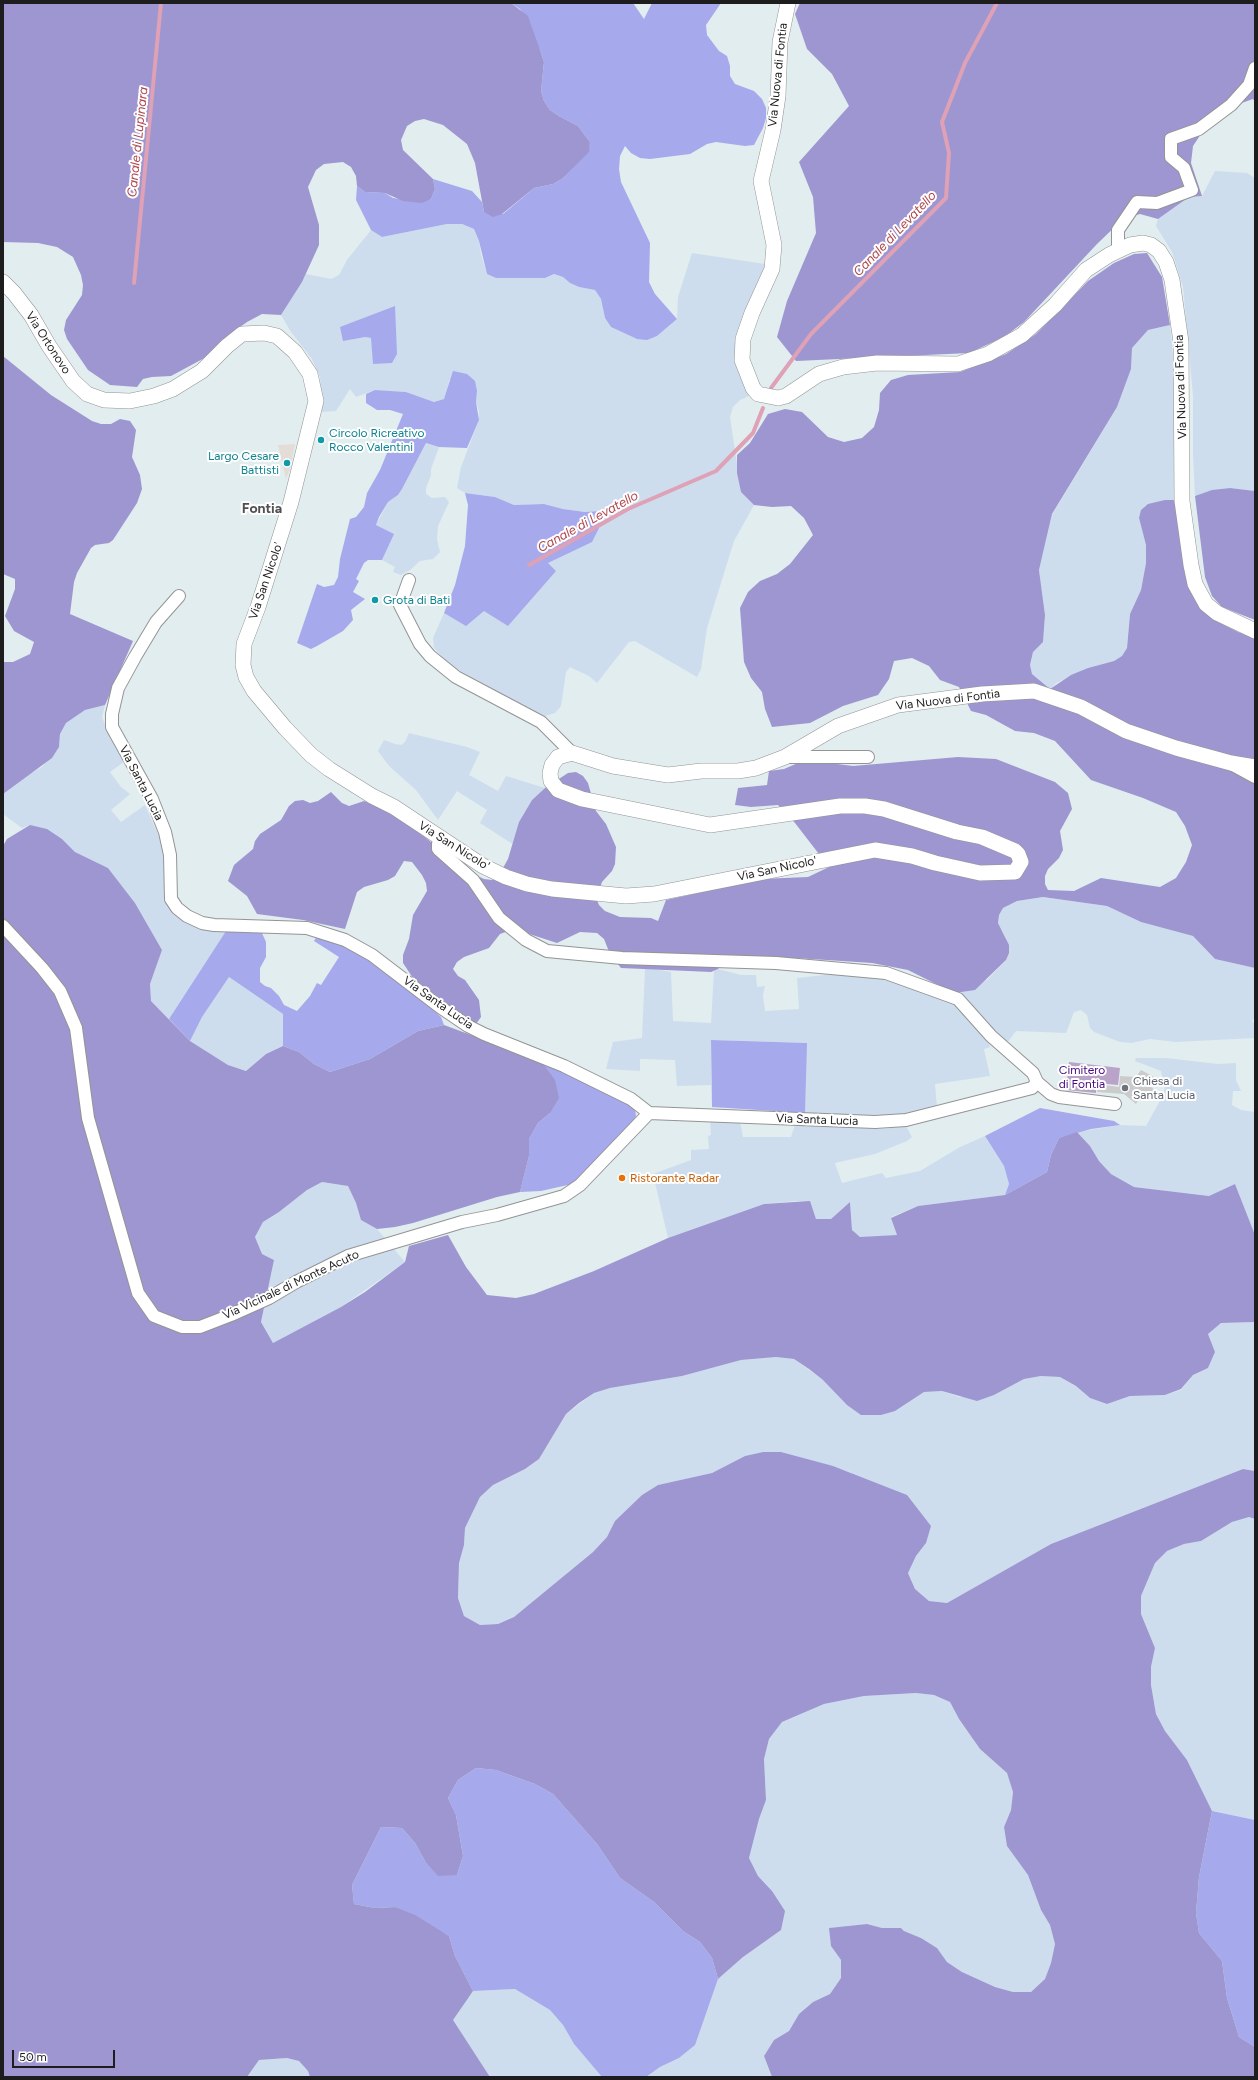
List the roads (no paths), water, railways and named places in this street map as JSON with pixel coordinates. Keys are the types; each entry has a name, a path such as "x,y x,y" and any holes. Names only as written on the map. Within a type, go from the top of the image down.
{"street":[{"name":"Via Nuova di Fontia","path":"788,3 780,42 778,96 773,130 761,181 774,246 772,269 752,313 743,339 742,360 753,388 758,394 778,398 786,396 819,374 842,367 877,363 958,364 988,354 1022,335 1054,305 1086,270 1130,244 1143,243 1151,245 1159,251 1168,268 1172,280 1182,342 1182,501 1195,584 1206,604 1217,613 1255,631"},
{"path":"1118,250 1118,230 1137,202 1157,202 1192,190 1184,168 1170,157 1171,138 1198,129 1231,105 1250,85 1255,68"},
{"name":"Via Ortonovo","path":"3,282 14,293 31,315 49,346 73,382 87,394 104,400 130,401 154,396 173,389 202,371 227,346 242,334 264,333 277,336 289,345 310,374 316,401 291,502"},
{"name":"Via San Nicolo'","path":"291,502 261,599 244,644 243,665 246,677 254,691 285,728 311,755 348,782 394,807 483,866 527,884 626,896 654,894 838,856 875,850 912,856 980,873 1011,873 1015,872 1020,866 1020,857 1015,851 982,837 957,832 890,811 865,806 840,806 710,825 582,799 558,790 551,781 550,773 555,761 565,754 572,753"},
{"path":"409,580 400,605 420,644 430,656 456,677 542,722 572,753"},
{"name":"Via Santa Lucia","path":"179,596 156,622 135,656 115,696 112,714 112,727 158,811 165,832 170,855 171,899 177,908 187,916 202,923 214,925 225,924 307,928 345,940 372,955 440,1007 468,1026 484,1034 564,1066 631,1099 649,1113 875,1122 906,1120 1032,1088 1037,1082"},
{"name":"Via Nuova di Fontia","path":"572,753 613,766 668,775 701,771 738,772 756,768 785,757 838,726 898,705 982,694 1034,691 1081,707 1126,731 1176,748 1231,763 1255,767"},
{"path":"785,757 868,757"},
{"path":"1231,763 1255,777"},
{"path":"444,840 438,844 438,849 473,880 499,918 526,940 547,951 622,958 776,963 886,973 958,999 991,1036 1034,1073 1037,1082 1051,1094 1059,1097 1115,1104"},
{"name":"Via Vicinale di Monte Acuto","path":"3,926 42,968 60,991 76,1028 88,1118 138,1293 154,1316 182,1327 200,1327 231,1315 269,1298 296,1282 348,1256 462,1222 497,1215 564,1196 580,1185 649,1113"}],"waterway":[{"name":"Canale di Lupinara","path":"134,283 161,3"},
{"name":"Canale di Levatello","path":"771,388 811,334 946,198 949,153 942,122 965,63 997,3"},
{"name":"Canale di Levatello","path":"529,565 628,509 716,471 753,433 763,408"}],"place":[{"name":"Circolo Ricreativo Rocco Valentini","path":"321,440"},
{"name":"Largo Cesare Battisti","path":"287,463"},
{"name":"Grota di Bati","path":"375,600"},
{"name":"Chiesa di Santa Lucia","path":"1125,1088"},
{"name":"Ristorante Radar","path":"622,1178"}],"district":[{"name":"Fontia","path":"262,509"}],"park label":[{"name":"Cimitero di Fontia","path":"1082,1077"}]}
